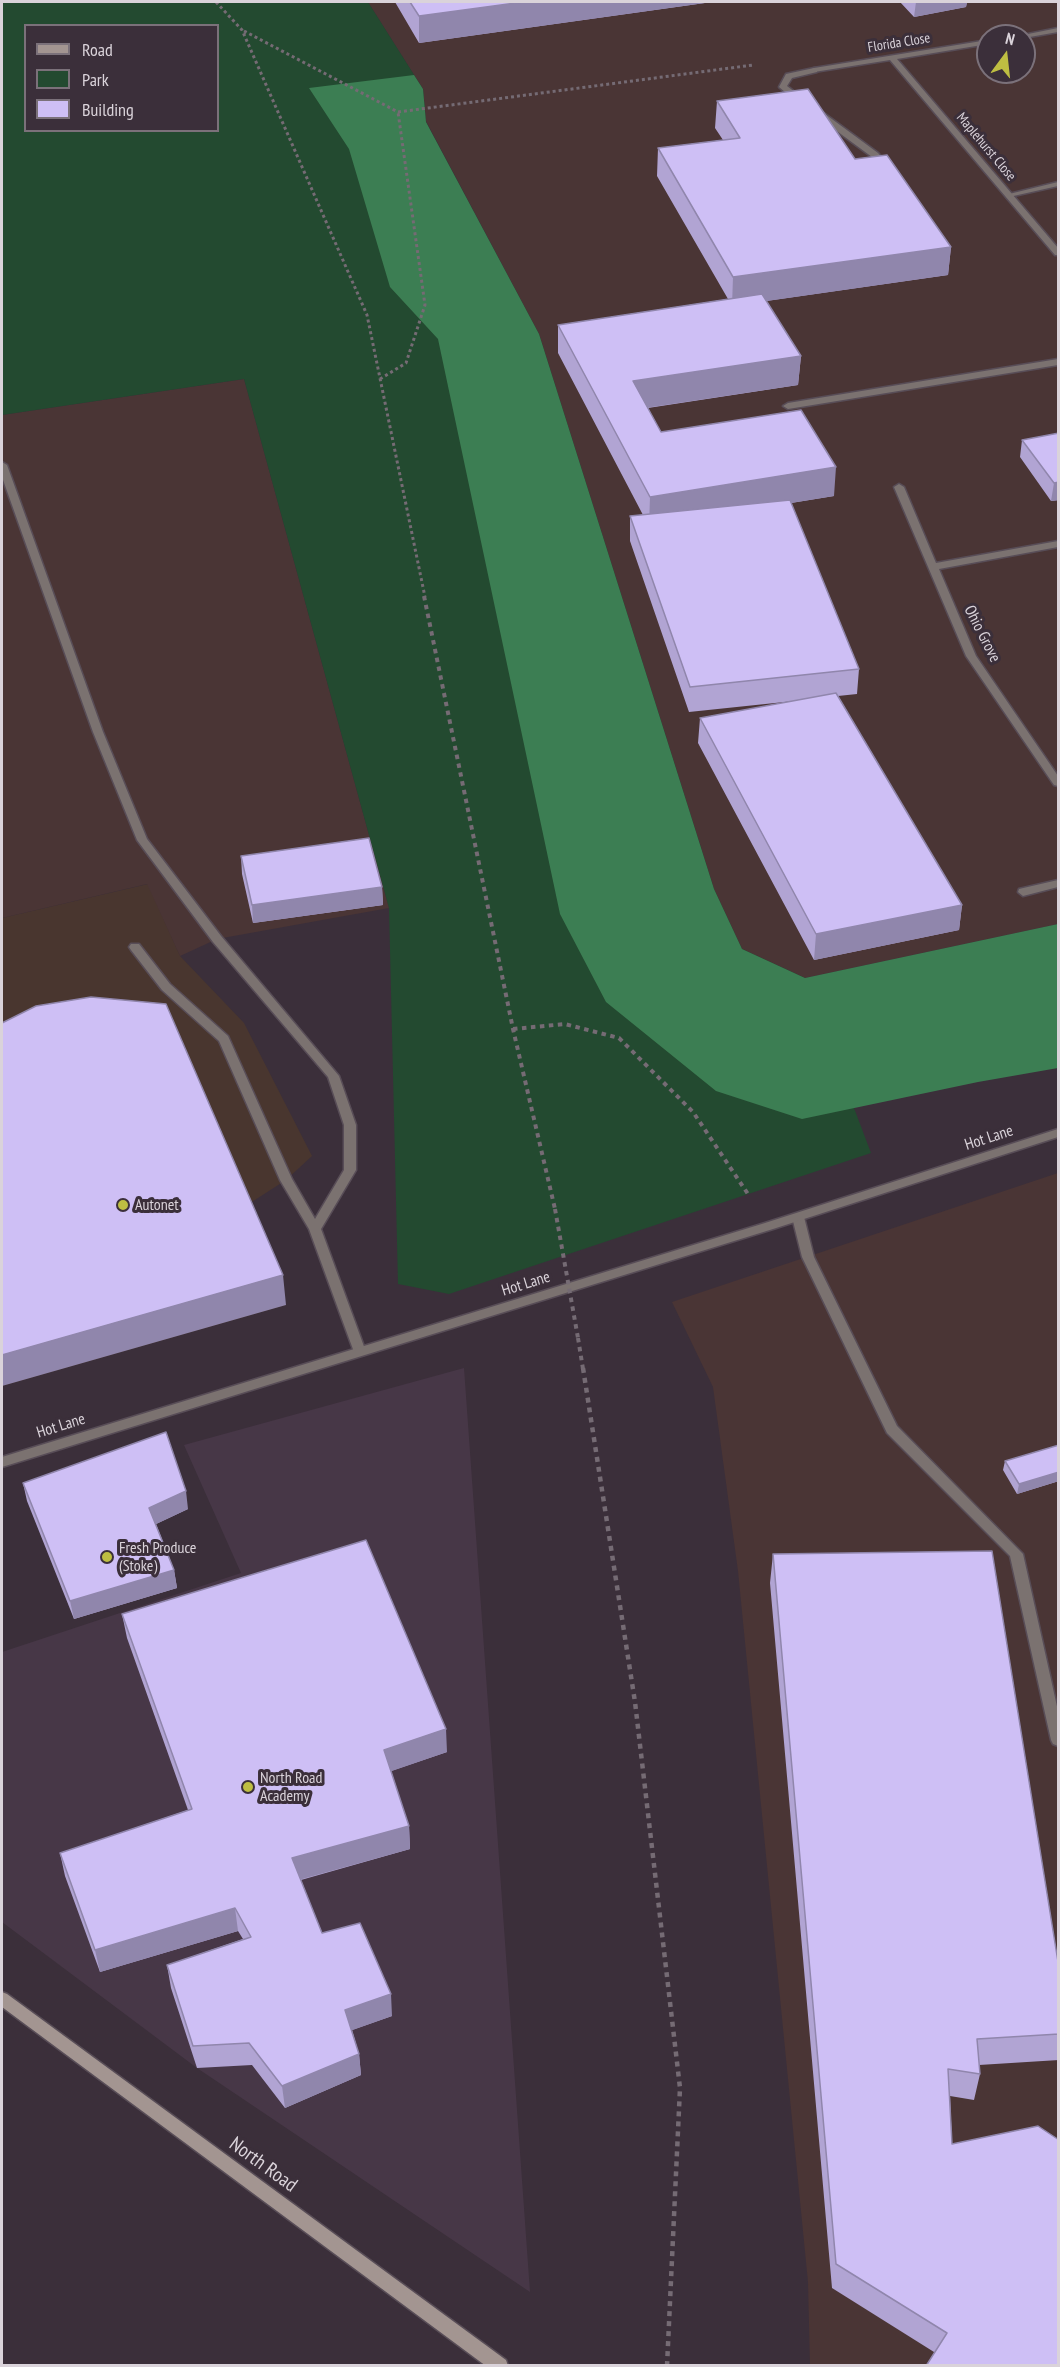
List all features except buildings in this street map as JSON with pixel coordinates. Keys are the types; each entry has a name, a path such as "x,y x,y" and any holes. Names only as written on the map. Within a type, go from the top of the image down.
{"main road":[{"name":"North Road","path":"2,1999 500,2366"}],"street":[{"path":"1036,34 1059,30"},
{"name":"Florida Close","path":"896,177 875,155 783,87 789,76 976,44"},
{"name":"Maplehurst Close","path":"892,58 1059,253"},
{"path":"1009,195 1059,184"},
{"path":"788,406 1059,362"},
{"path":"2,465 98,732 142,840 217,939 333,1076 350,1125 350,1170 315,1229"},
{"name":"Ohio Grove","path":"899,487 971,656 1059,783"},
{"path":"933,567 1059,544"},
{"path":"1023,892 1059,884"},
{"path":"135,947 166,987 224,1039 286,1180 315,1229 360,1352"},
{"name":"Hot Lane","path":"2,1462 769,1226 1059,1133"},
{"path":"798,1216 808,1257 892,1429 1016,1554 1059,1740"}],"path":[{"path":"216,2 242,30 367,315 513,1029 555,1209 578,1338 635,1702 680,2088 667,2363"},
{"path":"242,30 398,112 753,65"},
{"path":"380,379 406,363 425,305 398,112"},
{"path":"513,1029 565,1024 619,1038 693,1112 769,1226"}],"shaded area":[{"path":"368,2 1058,2 1058,924 805,978 742,949 714,889 539,334 426,121 423,89"},
{"path":"244,379 389,908 217,939 180,956 147,884 2,918 2,415"},
{"name":"Autonet","path":"148,884 180,956 244,1023 312,1156 286,1180 244,1207 286,1305 2,1386 2,918"},
{"path":"1058,1173 1058,2365 810,2365 808,2282 738,1571 713,1387 672,1302"},
{"name":"North Road Academy","path":"464,1368 530,2292 197,2068 2,1922 2,1652 241,1573 184,1445"}],"green space":[{"path":"2,2 368,2 423,89 426,122 539,334 714,889 742,949 805,978 871,1153 449,1294 398,1284 389,908 244,379 2,415"},
{"path":"414,75 423,89 426,122 539,334 714,889 742,949 805,978 1058,924 1058,1068 978,1082 802,1119 716,1091 606,1002 560,914 438,339 390,287 349,149 309,88"}],"place":[{"name":"Autonet","path":"123,1205"},
{"name":"Fresh Produce (Stoke)","path":"107,1557"},
{"name":"North Road Academy","path":"248,1787"}]}
